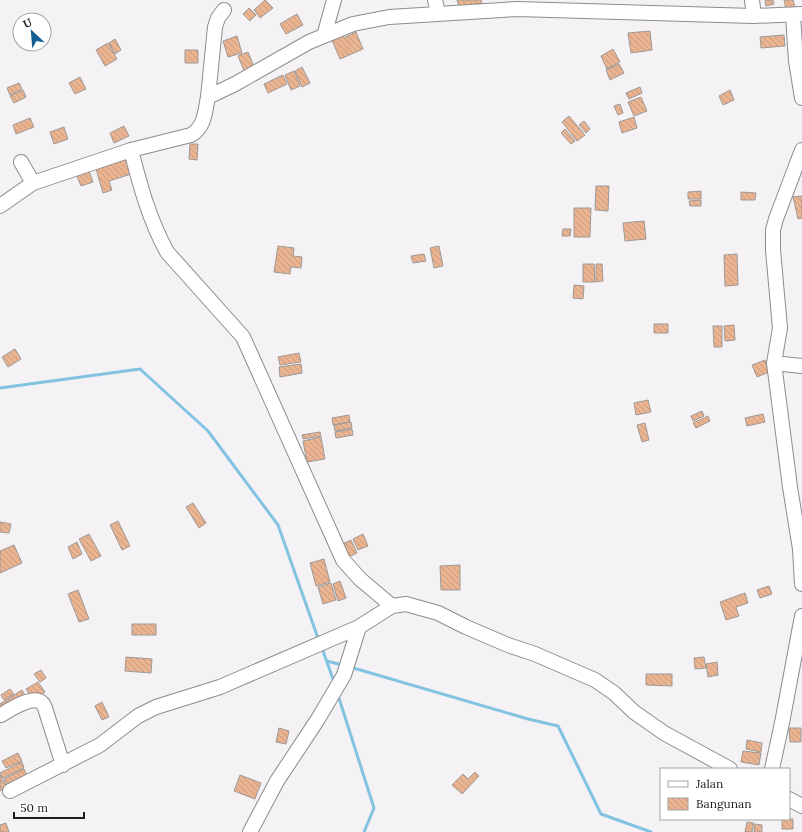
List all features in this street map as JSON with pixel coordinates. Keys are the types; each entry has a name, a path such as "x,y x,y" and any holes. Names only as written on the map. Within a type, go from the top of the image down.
{"street":[{"path":"324,36 334,0"},
{"path":"752,0 754,16"},
{"path":"208,97 309,42 353,24 437,7 754,16 797,14 796,61 802,98"},
{"path":"0,206 33,183 131,150 198,132 202,124 208,97 215,28 218,18 224,10"},
{"path":"131,150 144,198 158,236 167,252 243,337 343,560 360,579 392,606"},
{"path":"802,150 776,219 773,250 780,328 774,363 790,487 800,549 802,584"},
{"path":"21,162 33,183"},
{"path":"774,363 802,366"},
{"path":"10,791 100,745 138,716 156,707 220,687 359,627 392,606 406,604 438,613 508,645 535,654 595,680 614,693 634,712 664,733 728,768"},
{"path":"772,768 802,616"},
{"path":"250,832 276,781 318,720 336,688 348,665 359,627"},
{"path":"1,715 30,701 37,700 42,702 63,765"},
{"path":"790,800 802,806"}],"building":[{"path":"265,0 273,8 260,18 254,10"},
{"path":"457,0 481,0 482,3 459,7"},
{"path":"765,0 773,0 774,4 766,6"},
{"path":"784,0 793,0 795,7 786,9"},
{"path":"249,8 256,15 250,21 243,14"},
{"path":"297,14 303,25 286,34 280,24"},
{"path":"650,31 652,50 631,53 628,33"},
{"path":"356,32 363,49 340,59 331,38 342,33 344,38"},
{"path":"784,35 785,46 761,48 760,37"},
{"path":"237,36 242,53 228,57 223,41"},
{"path":"115,39 121,50 115,54 109,43"},
{"path":"108,43 117,59 105,66 96,50"},
{"path":"613,49 620,62 607,69 601,56"},
{"path":"185,50 198,50 198,63 185,63"},
{"path":"248,52 255,69 245,73 238,56"},
{"path":"619,64 624,73 610,80 606,70"},
{"path":"302,67 310,83 302,87 295,71"},
{"path":"294,71 300,86 291,90 285,75"},
{"path":"283,75 287,84 268,93 264,84"},
{"path":"80,77 86,89 75,94 69,83"},
{"path":"19,83 22,89 10,95 7,88"},
{"path":"640,87 642,93 629,99 626,93"},
{"path":"23,90 26,97 14,103 10,96"},
{"path":"730,90 734,100 723,105 719,96"},
{"path":"641,97 647,111 634,116 628,102"},
{"path":"620,104 623,113 618,115 614,106"},
{"path":"569,116 585,135 577,141 562,122"},
{"path":"634,117 637,128 622,133 619,122"},
{"path":"30,118 34,127 16,134 13,125"},
{"path":"584,121 590,129 586,133 579,125"},
{"path":"124,126 129,136 114,143 110,133"},
{"path":"64,127 68,139 54,144 50,132"},
{"path":"565,129 575,141 571,144 561,133"},
{"path":"190,144 198,144 197,160 189,159"},
{"path":"126,159 131,174 109,181 112,190 103,193 96,169"},
{"path":"89,171 93,182 81,186 77,176"},
{"path":"596,186 609,186 608,211 595,210"},
{"path":"701,191 701,199 688,199 688,192"},
{"path":"741,192 756,193 755,200 741,200"},
{"path":"802,196 802,218 798,219 793,197"},
{"path":"701,200 701,206 690,206 689,201"},
{"path":"574,208 591,208 590,237 574,237"},
{"path":"644,221 646,239 625,241 623,223"},
{"path":"563,229 571,229 570,236 562,236"},
{"path":"278,246 294,248 293,256 302,257 301,268 291,267 290,274 274,272"},
{"path":"439,246 443,266 434,268 430,248"},
{"path":"424,254 426,261 413,263 411,256"},
{"path":"737,254 738,285 725,286 724,255"},
{"path":"583,264 594,264 595,282 583,282"},
{"path":"596,264 602,264 603,281 596,282"},
{"path":"574,285 584,286 583,299 573,298"},
{"path":"654,324 668,324 668,333 654,333"},
{"path":"734,325 735,340 725,341 724,326"},
{"path":"713,326 722,326 722,347 714,347"},
{"path":"15,349 21,359 8,367 2,357"},
{"path":"299,353 301,362 280,365 278,357"},
{"path":"765,360 769,372 757,377 752,365"},
{"path":"301,364 302,373 280,377 279,367"},
{"path":"648,400 651,412 636,415 634,403"},
{"path":"702,411 704,416 693,421 691,416"},
{"path":"763,414 765,422 747,426 745,418"},
{"path":"349,415 350,422 333,425 332,418"},
{"path":"708,416 710,421 696,428 693,423"},
{"path":"351,422 352,428 335,431 334,425"},
{"path":"645,423 649,440 642,442 637,425"},
{"path":"352,429 353,435 336,438 335,432"},
{"path":"320,432 321,436 303,439 302,435"},
{"path":"321,437 325,459 307,462 303,441"},
{"path":"193,503 206,523 199,528 186,507"},
{"path":"118,521 130,546 122,550 110,525"},
{"path":"0,522 11,524 9,533 0,532"},
{"path":"89,534 101,556 91,561 79,539"},
{"path":"363,534 368,546 358,550 353,539"},
{"path":"351,540 357,553 344,559 338,546"},
{"path":"77,542 82,554 73,559 68,547"},
{"path":"14,545 22,563 0,573 0,551"},
{"path":"324,559 330,582 316,586 310,563"},
{"path":"460,565 460,590 441,590 440,566"},
{"path":"340,581 346,598 338,601 333,584"},
{"path":"331,583 336,600 323,604 318,587"},
{"path":"769,586 772,594 760,598 757,590"},
{"path":"78,590 89,619 79,622 68,594"},
{"path":"745,593 748,603 736,607 739,616 726,620 720,602"},
{"path":"132,624 156,624 156,635 132,635"},
{"path":"126,657 152,659 151,673 125,671"},
{"path":"704,657 706,668 695,669 694,658"},
{"path":"717,662 718,675 708,677 706,664"},
{"path":"41,670 46,678 40,682 34,674"},
{"path":"646,674 672,674 672,686 646,685"},
{"path":"38,682 45,692 33,700 26,689"},
{"path":"10,689 14,694 4,700 1,695"},
{"path":"22,690 26,697 0,714 0,704"},
{"path":"102,702 109,717 102,720 95,706"},
{"path":"279,728 289,731 286,744 276,742"},
{"path":"789,728 801,728 801,742 790,742"},
{"path":"747,740 762,743 761,752 746,749"},
{"path":"743,751 761,753 759,765 741,762"},
{"path":"18,753 22,761 6,768 2,761"},
{"path":"22,762 24,768 3,778 0,773"},
{"path":"24,769 27,775 7,785 4,779"},
{"path":"475,772 479,776 462,794 452,785 463,774 468,779"},
{"path":"0,775 7,787 0,791"},
{"path":"240,775 261,783 255,799 234,791"},
{"path":"793,819 793,829 782,829 782,820"},
{"path":"747,822 754,823 752,832 745,832"},
{"path":"6,823 9,832 0,832 0,825"},
{"path":"755,824 762,825 762,832 754,832"}],"waterway":[{"path":"0,388 140,369 208,431 278,525 319,641"},
{"path":"322,648 334,682"},
{"path":"327,661 342,665"},
{"path":"350,667 528,719 558,726 601,814 651,832"},
{"path":"338,695 374,808 364,832"}]}
